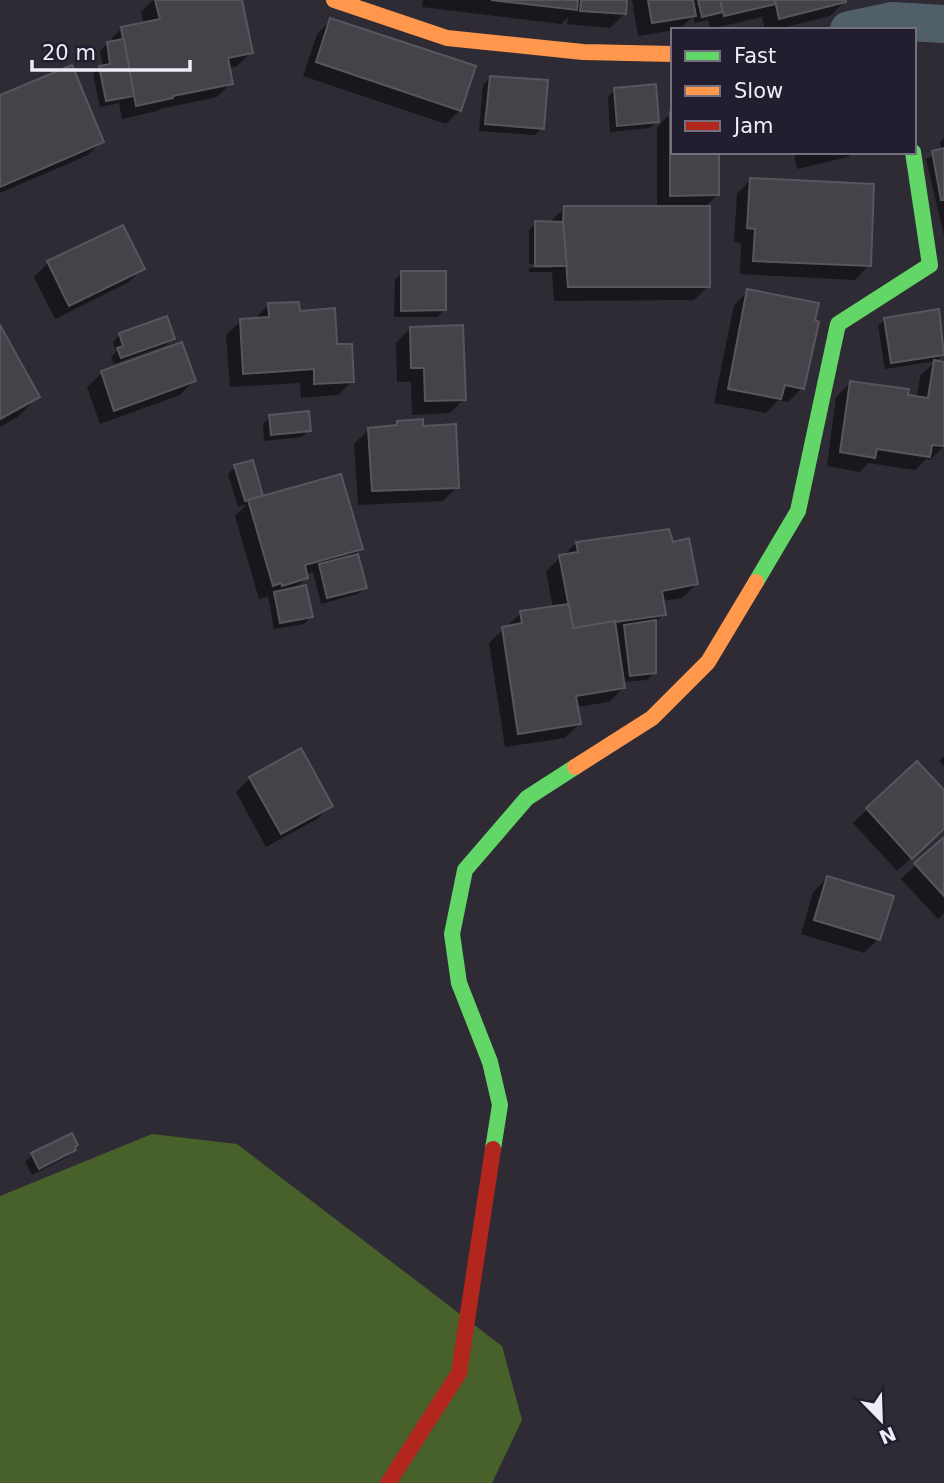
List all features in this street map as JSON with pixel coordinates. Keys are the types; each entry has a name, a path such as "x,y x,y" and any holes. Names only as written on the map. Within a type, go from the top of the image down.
{"street":[{"path":"334,0 447,38 583,52 671,54"},
{"path":"855,28 888,17 944,24"},
{"path":"388,1483 459,1373 500,1105 490,1062 459,982 452,934 465,870 527,798 652,718 708,662 798,511 838,324 930,265 913,154"}],"green space":[{"path":"152,1134 237,1144 502,1346 522,1420 492,1483 0,1483 0,1196"}],"building":[{"path":"155,0 242,0 253,53 228,58 233,84 136,106 121,27 160,19"},
{"path":"491,0 578,0 577,10"},
{"path":"581,0 627,0 626,14 580,11"},
{"path":"648,0 693,0 696,16 652,23"},
{"path":"698,0 720,0 723,12 702,17"},
{"path":"720,0 775,0 776,4 724,16"},
{"path":"775,0 846,0 846,2 779,19"},
{"path":"330,18 476,66 461,111 316,62"},
{"path":"124,39 134,96 106,101 99,66 110,64 107,42"},
{"path":"72,65 104,142 0,187 0,95"},
{"path":"490,76 548,80 544,129 485,124"},
{"path":"656,84 659,122 617,126 614,88"},
{"path":"671,112 671,154 719,154 719,195 670,196"},
{"path":"944,148 944,200 941,200 932,151"},
{"path":"750,178 874,184 871,266 753,261 755,229 747,228"},
{"path":"564,206 710,206 710,287 568,287"},
{"path":"535,221 563,222 567,266 535,266"},
{"path":"123,225 145,269 69,306 47,261"},
{"path":"401,271 446,271 446,310 401,311"},
{"path":"747,289 819,303 815,320 819,322 804,389 785,385 781,399 728,389"},
{"path":"299,302 300,311 335,308 337,344 352,344 354,382 314,384 314,369 243,374 240,319 269,317 268,303"},
{"path":"939,309 944,355 891,363 884,318"},
{"path":"167,316 175,339 121,358 117,348 123,346 119,333"},
{"path":"0,325 40,397 0,419"},
{"path":"463,325 466,400 425,401 424,368 411,368 410,327"},
{"path":"182,342 196,381 114,411 101,371"},
{"path":"934,360 944,362 944,446 932,445 930,457 877,449 875,458 840,452 850,381 909,389 908,395 928,398"},
{"path":"309,411 311,431 271,435 269,415"},
{"path":"423,419 423,426 456,424 459,488 372,491 368,428 397,425 397,421"},
{"path":"253,460 263,496 245,501 234,465"},
{"path":"341,474 363,549 305,565 308,578 273,586 248,500"},
{"path":"669,529 673,542 689,538 698,584 662,591 666,615 573,628 559,555 578,552 576,542"},
{"path":"358,554 367,588 327,598 319,564"},
{"path":"306,585 313,617 280,623 274,592"},
{"path":"569,604 573,628 615,621 625,688 576,696 581,724 518,734 502,627 522,623 520,611"},
{"path":"656,620 656,673 630,676 624,625"},
{"path":"301,748 333,806 281,834 249,777"},
{"path":"917,761 944,790 944,829 912,859 866,808"},
{"path":"944,837 944,896 914,863"},
{"path":"827,876 894,896 880,940 814,920"},
{"path":"72,1133 78,1145 76,1150 39,1169 31,1153"}],"traffic: fast":[{"path":"756,582 798,511 838,324 930,265 913,154"},
{"path":"493,1149 500,1105 490,1062 459,983 452,934 465,870 527,798 575,767"}],"traffic: slow":[{"path":"334,0 447,38 583,52 671,54"},
{"path":"575,767 652,718 708,662 756,582"}],"traffic: jam":[{"path":"388,1483 459,1373 493,1149"}]}
